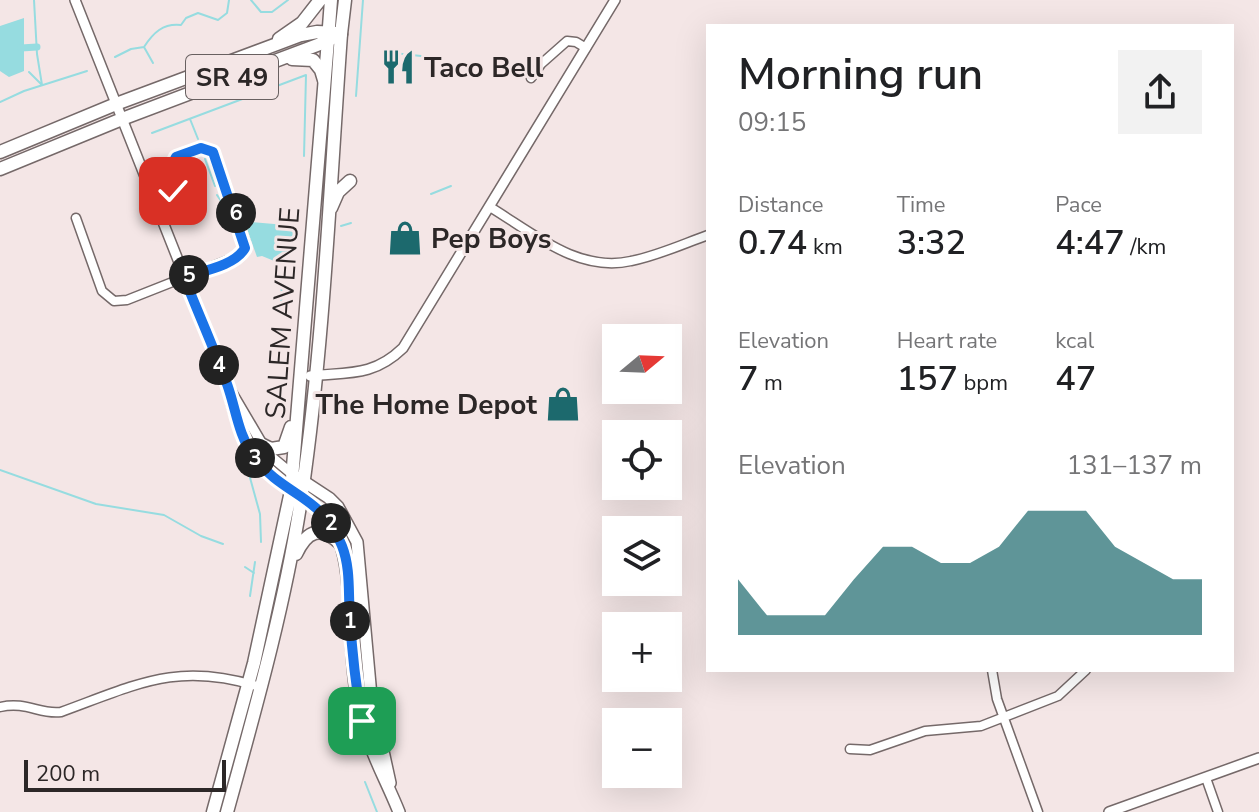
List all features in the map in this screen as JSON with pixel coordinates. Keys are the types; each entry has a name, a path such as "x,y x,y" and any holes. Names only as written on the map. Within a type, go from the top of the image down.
{"main road":[{"name":"SR 49","path":"0,152 116,104 263,50 302,23 320,0"},
{"name":"SALEM AVENUE","path":"213,812 288,572 298,478 317,375 328,215 331,0"},
{"name":"SALEM AVENUE","path":"298,478 299,405 324,80 332,35 345,0"},
{"path":"263,50 301,35 332,35"},
{"name":"SR 49","path":"0,169 332,35"},
{"path":"273,61 313,60 324,80"},
{"path":"328,215 338,192 350,181"},
{"path":"261,444 271,449 284,447 299,405"},
{"path":"298,478 338,507 357,542 371,696 391,792"},
{"path":"296,493 309,499 329,520 341,544 348,572 350,620 362,721 379,771 399,812"},
{"name":"SALEM AVENUE","path":"227,812 265,617 296,493"},
{"path":"288,572 297,550 310,535 325,532 341,544"}],"street":[{"path":"75,0 228,386 261,444 282,468 298,478"},
{"path":"302,377 366,371 393,357 412,335 615,0"},
{"path":"531,78 541,64 567,41 586,48"},
{"path":"76,218 102,291 109,300 117,302 239,257 245,248 245,241 220,167 210,150 192,150 172,161 167,175 173,191"},
{"path":"490,207 562,251 593,263 632,261 706,236"},
{"path":"228,386 233,413 245,442 265,469 296,493"},
{"path":"992,672 1003,718 1038,812"},
{"path":"850,749 870,750 925,731 972,727 1003,718 1058,696 1084,672"},
{"path":"0,707 24,705 46,712 61,712 156,678 182,674 254,685"},
{"path":"1109,812 1259,758"},
{"path":"1206,778 1218,812"}],"water":[{"path":"24,18 24,71 9,77 0,71 0,26"},
{"path":"250,222 297,226 299,237 288,251 284,265 257,257 246,226"}],"waterway":[{"path":"34,0 42,85"},
{"path":"115,57 144,47 159,30 181,25 186,18 198,13 218,20 227,13 229,0"},
{"path":"251,0 261,12 272,12 288,0"},
{"path":"356,96 363,0"},
{"path":"21,48 37,47"},
{"path":"144,47 153,63"},
{"path":"384,52 421,56"},
{"path":"0,102 87,71"},
{"path":"29,72 41,84"},
{"path":"152,133 306,75 304,156"},
{"path":"190,119 198,139"},
{"path":"205,159 215,186"},
{"path":"431,194 451,186"},
{"path":"217,195 221,201"},
{"path":"341,226 351,223"},
{"path":"275,262 282,280 281,311"},
{"path":"279,328 279,335"},
{"path":"0,470 96,504 164,515 201,536 223,544"},
{"path":"249,474 260,514 261,542"},
{"path":"250,596 255,562"},
{"path":"245,567 254,573"},
{"path":"365,782 377,812"}],"place":[{"name":"Taco Bell","path":"398,67"},
{"name":"Pep Boys","path":"405,238"},
{"name":"The Home Depot","path":"563,404"}],"route":[{"path":"173,191 167,175 176,157 201,148 213,152 245,248 241,255 231,260 184,277 228,386 233,413 245,442 255,458 280,483 309,499 319,509 329,520 341,544 348,572 356,692 362,721"}]}
